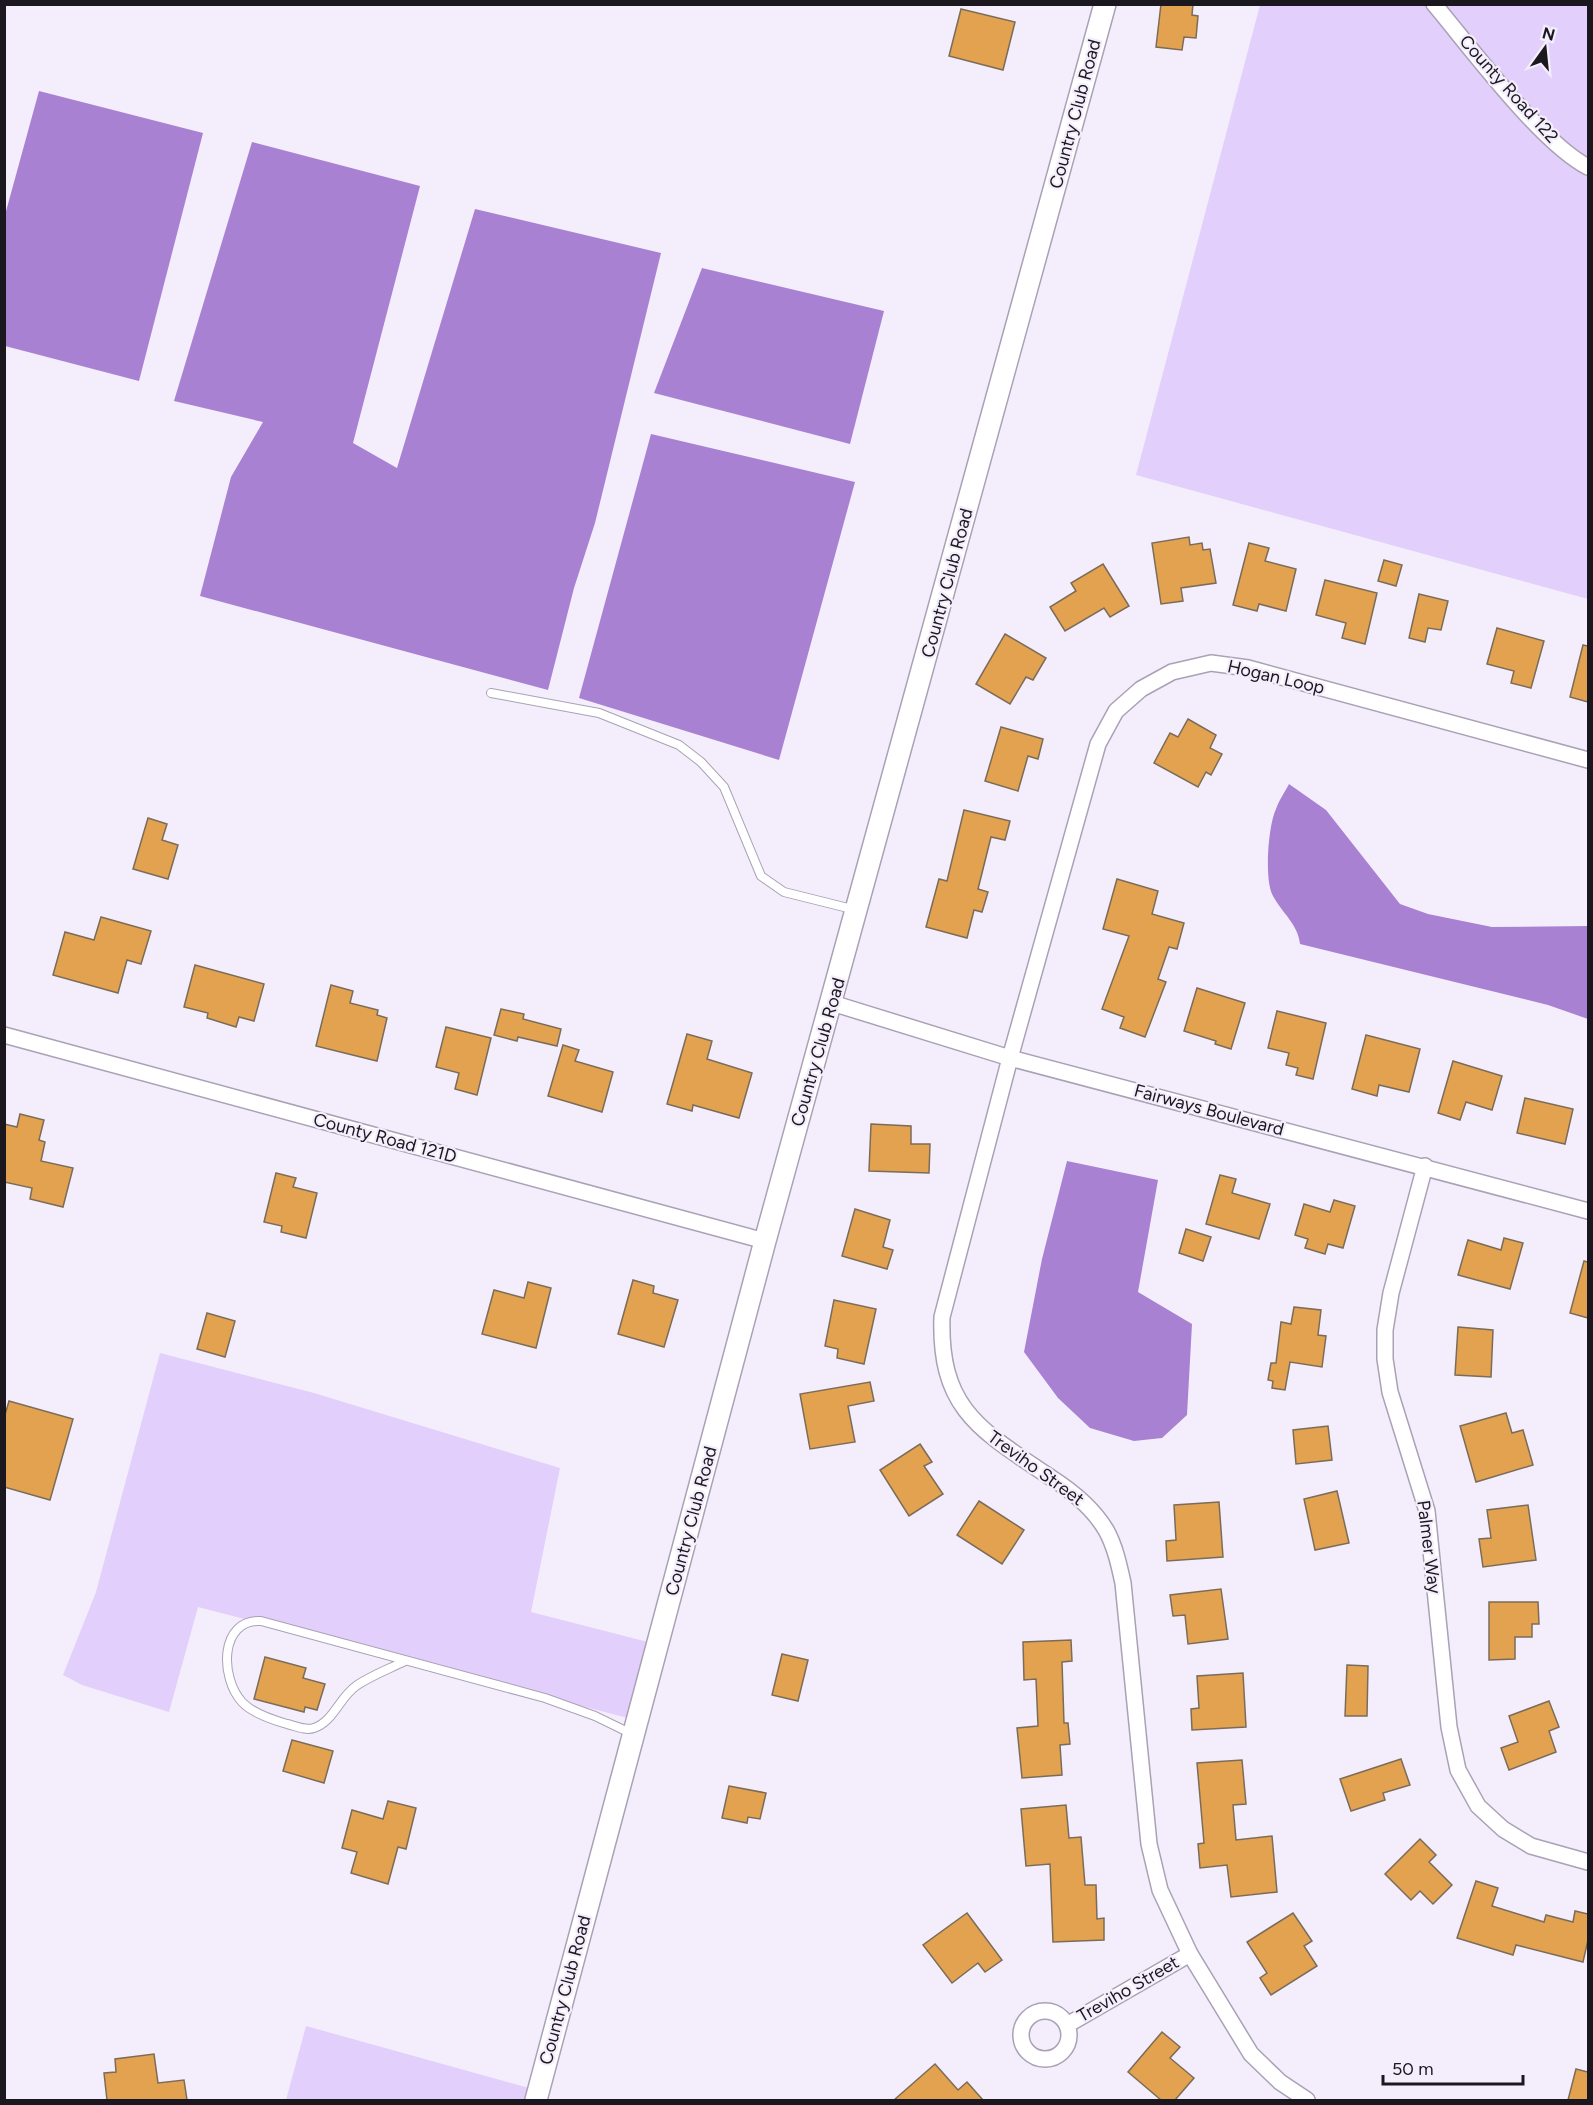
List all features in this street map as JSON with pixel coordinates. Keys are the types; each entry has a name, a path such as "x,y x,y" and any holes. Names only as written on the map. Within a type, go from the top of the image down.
{"street":[{"name":"Country Club Road","path":"536,2100 765,1241 1105,4"},
{"name":"County Road 122","path":"1434,4 1530,116 1575,160 1588,166"},
{"name":"Hogan Loop","path":"1011,1058 1098,744 1116,711 1141,689 1172,672 1211,663 1248,668 1588,760"},
{"name":"Fairways Boulevard","path":"832,1003 1011,1058 1588,1211"},
{"name":"County Road 121D","path":"4,1035 765,1241"},
{"name":"Treviho Street","path":"1011,1058 942,1317 941,1348 945,1370 955,1396 972,1419 999,1443 1067,1488 1088,1506 1107,1531 1117,1556 1123,1583 1149,1844 1160,1890 1190,1954 1251,2054 1280,2082 1307,2100"},
{"name":"Palmer Way","path":"1425,1166 1391,1293 1385,1330 1385,1359 1390,1392 1427,1511 1449,1727 1458,1770 1478,1806 1503,1829 1531,1846 1588,1862"},
{"name":"Treviho Street","path":"1067,2025 1190,1954"}],"lane":[{"path":"491,693 599,713 679,745 701,762 723,787 761,876 784,892 857,911"},
{"path":"405,1661 356,1686 344,1696 324,1723 305,1729 280,1722 243,1703 233,1689 227,1668 227,1650 239,1624 248,1620 261,1621 545,1698 595,1716 633,1735"}],"shaded area":[{"path":"1260,5 1588,5 1588,599 1136,475"},
{"path":"39,91 203,133 139,381 5,346 5,215"},
{"path":"252,142 420,186 353,443 397,468 475,209 661,253 595,523 574,588 548,690 200,596 231,477 263,422 174,401"},
{"path":"702,268 884,311 850,444 654,393"},
{"path":"651,434 855,482 779,760 579,698"},
{"path":"1289,784 1326,810 1400,904 1428,914 1492,927 1588,926 1588,1019 1548,1005 1300,944 1296,930 1273,896 1268,866 1273,817"},
{"path":"1067,1161 1158,1180 1138,1292 1192,1324 1187,1415 1162,1438 1134,1441 1090,1428 1058,1398 1024,1352 1042,1259"},
{"path":"160,1353 314,1393 560,1468 531,1612 648,1642 628,1718 198,1607 169,1712 82,1685 63,1675 96,1592"},
{"path":"306,2026 529,2088 526,2100 286,2100"}],"building":[{"path":"1161,4 1193,4 1192,15 1198,16 1196,38 1184,37 1182,50 1156,47"},
{"path":"961,9 1015,22 1003,70 949,56"},
{"path":"1189,537 1190,545 1202,543 1203,550 1210,549 1216,583 1181,588 1183,601 1161,604 1152,543"},
{"path":"1249,543 1269,548 1265,561 1296,569 1286,611 1259,604 1257,611 1233,605"},
{"path":"1384,560 1402,565 1396,586 1378,581"},
{"path":"1103,564 1129,606 1110,617 1104,608 1065,631 1050,607 1076,591 1071,583"},
{"path":"1325,580 1377,593 1365,644 1342,638 1346,623 1316,615"},
{"path":"1419,594 1448,601 1441,630 1428,628 1425,642 1409,638"},
{"path":"1497,628 1544,641 1531,688 1511,683 1514,671 1487,664"},
{"path":"1005,634 1046,658 1033,680 1026,677 1010,704 976,684"},
{"path":"1583,645 1588,646 1588,702 1570,697"},
{"path":"1188,719 1216,735 1210,748 1222,754 1211,775 1206,772 1198,787 1154,763 1170,733 1178,737"},
{"path":"1001,727 1043,739 1038,759 1028,756 1018,791 985,781"},
{"path":"964,810 1010,821 1005,840 991,837 978,889 988,892 982,912 974,910 967,938 926,927 939,879 947,881"},
{"path":"148,818 167,824 162,840 178,845 168,879 133,869"},
{"path":"1117,879 1158,891 1152,914 1184,923 1177,949 1169,947 1158,979 1166,982 1145,1037 1120,1028 1124,1017 1102,1009 1129,936 1103,929"},
{"path":"101,917 151,931 141,964 127,960 118,993 53,975 65,932 94,940"},
{"path":"195,965 264,984 254,1021 239,1017 236,1027 207,1018 208,1013 184,1007"},
{"path":"331,985 353,991 350,1003 378,1010 377,1015 387,1018 377,1061 316,1046"},
{"path":"1197,988 1245,1003 1231,1049 1215,1044 1216,1041 1184,1031"},
{"path":"501,1009 524,1014 523,1019 561,1029 557,1046 518,1037 517,1041 494,1035"},
{"path":"1277,1011 1326,1023 1313,1079 1296,1075 1298,1068 1286,1065 1289,1053 1268,1048"},
{"path":"446,1027 491,1038 477,1095 455,1089 459,1073 436,1067"},
{"path":"687,1034 712,1041 707,1059 752,1073 739,1118 693,1105 692,1111 667,1104"},
{"path":"1366,1035 1420,1049 1409,1092 1379,1085 1377,1096 1352,1089"},
{"path":"563,1045 579,1050 575,1061 613,1072 602,1112 548,1096"},
{"path":"1453,1061 1502,1076 1492,1110 1466,1102 1460,1120 1438,1113"},
{"path":"1525,1098 1573,1109 1565,1144 1517,1133"},
{"path":"20,1114 44,1120 39,1140 45,1142 41,1161 73,1168 63,1207 30,1199 32,1188 4,1182 4,1124 17,1127"},
{"path":"871,1124 911,1126 911,1144 930,1144 929,1173 869,1171"},
{"path":"276,1173 296,1178 293,1187 317,1193 306,1238 281,1232 282,1226 264,1222"},
{"path":"1220,1175 1236,1179 1232,1193 1270,1204 1259,1239 1206,1224"},
{"path":"1334,1200 1355,1206 1343,1248 1328,1244 1325,1254 1305,1248 1308,1239 1295,1235 1304,1204 1330,1212"},
{"path":"855,1209 890,1220 883,1247 893,1250 887,1269 842,1256"},
{"path":"1186,1229 1211,1237 1203,1261 1179,1253"},
{"path":"1504,1238 1523,1243 1510,1289 1458,1275 1468,1240 1501,1250"},
{"path":"1584,1261 1588,1262 1588,1318 1570,1313"},
{"path":"633,1280 654,1286 653,1293 678,1300 664,1347 618,1334"},
{"path":"528,1282 551,1288 536,1348 482,1334 494,1290 524,1298"},
{"path":"834,1300 876,1309 864,1364 837,1358 838,1349 825,1346"},
{"path":"1294,1307 1321,1310 1318,1335 1326,1336 1322,1367 1290,1362 1285,1390 1272,1388 1273,1381 1268,1380 1271,1363 1276,1363 1281,1322 1291,1324"},
{"path":"207,1313 235,1321 225,1357 197,1349"},
{"path":"1458,1327 1493,1330 1491,1377 1455,1375"},
{"path":"870,1382 874,1401 848,1406 855,1442 810,1449 800,1394"},
{"path":"9,1401 73,1419 50,1500 4,1487 4,1418"},
{"path":"1506,1413 1512,1433 1523,1430 1533,1465 1476,1482 1460,1426"},
{"path":"1328,1426 1332,1460 1296,1464 1293,1430"},
{"path":"920,1444 932,1462 924,1466 943,1494 909,1516 880,1470"},
{"path":"1337,1491 1349,1543 1315,1550 1304,1499"},
{"path":"979,1501 1024,1530 1002,1564 957,1535"},
{"path":"1219,1502 1223,1557 1167,1561 1166,1541 1176,1540 1174,1505"},
{"path":"1528,1505 1536,1560 1483,1567 1479,1539 1491,1538 1487,1510"},
{"path":"1221,1589 1228,1639 1188,1644 1185,1615 1173,1616 1170,1595"},
{"path":"1489,1602 1538,1602 1539,1624 1532,1624 1532,1637 1515,1637 1515,1659 1489,1660"},
{"path":"1071,1640 1072,1661 1062,1662 1064,1723 1068,1723 1070,1744 1060,1745 1062,1775 1022,1778 1017,1728 1038,1726 1036,1679 1024,1680 1023,1642"},
{"path":"782,1654 808,1660 798,1701 772,1695"},
{"path":"265,1657 306,1668 303,1678 325,1684 317,1710 305,1707 304,1712 254,1699"},
{"path":"1347,1665 1368,1666 1367,1716 1345,1716"},
{"path":"1243,1673 1246,1727 1192,1730 1191,1709 1199,1708 1197,1676"},
{"path":"1549,1701 1559,1727 1549,1731 1556,1752 1509,1770 1501,1748 1518,1742 1509,1716"},
{"path":"292,1740 333,1751 324,1783 283,1771"},
{"path":"1401,1759 1410,1785 1383,1793 1385,1800 1351,1811 1340,1779"},
{"path":"1242,1760 1246,1804 1233,1805 1236,1840 1272,1836 1277,1892 1231,1897 1227,1865 1200,1868 1198,1844 1204,1843 1197,1763"},
{"path":"729,1786 766,1793 760,1819 748,1817 747,1823 722,1818"},
{"path":"388,1801 416,1808 406,1849 398,1847 388,1884 351,1873 357,1852 342,1848 352,1810 383,1819"},
{"path":"1066,1805 1069,1838 1081,1837 1085,1885 1096,1885 1097,1919 1104,1918 1104,1940 1053,1942 1050,1864 1026,1866 1021,1809"},
{"path":"1420,1839 1436,1855 1429,1862 1452,1885 1433,1904 1420,1891 1411,1900 1385,1874"},
{"path":"1476,1881 1498,1888 1492,1906 1544,1922 1546,1915 1573,1922 1575,1911 1588,1914 1588,1940 1583,1962 1516,1945 1513,1955 1457,1938"},
{"path":"967,1913 1002,1960 985,1972 978,1963 952,1983 923,1945"},
{"path":"1293,1913 1312,1941 1304,1946 1317,1966 1271,1995 1260,1978 1267,1973 1247,1942"},
{"path":"1162,2032 1180,2047 1170,2058 1194,2078 1175,2100 1161,2100 1128,2072"},
{"path":"154,2054 158,2083 184,2080 187,2100 107,2100 104,2073 116,2072 115,2059"},
{"path":"935,2064 958,2090 967,2082 983,2100 894,2100"},
{"path":"1576,2069 1588,2072 1588,2100 1568,2100"}]}
